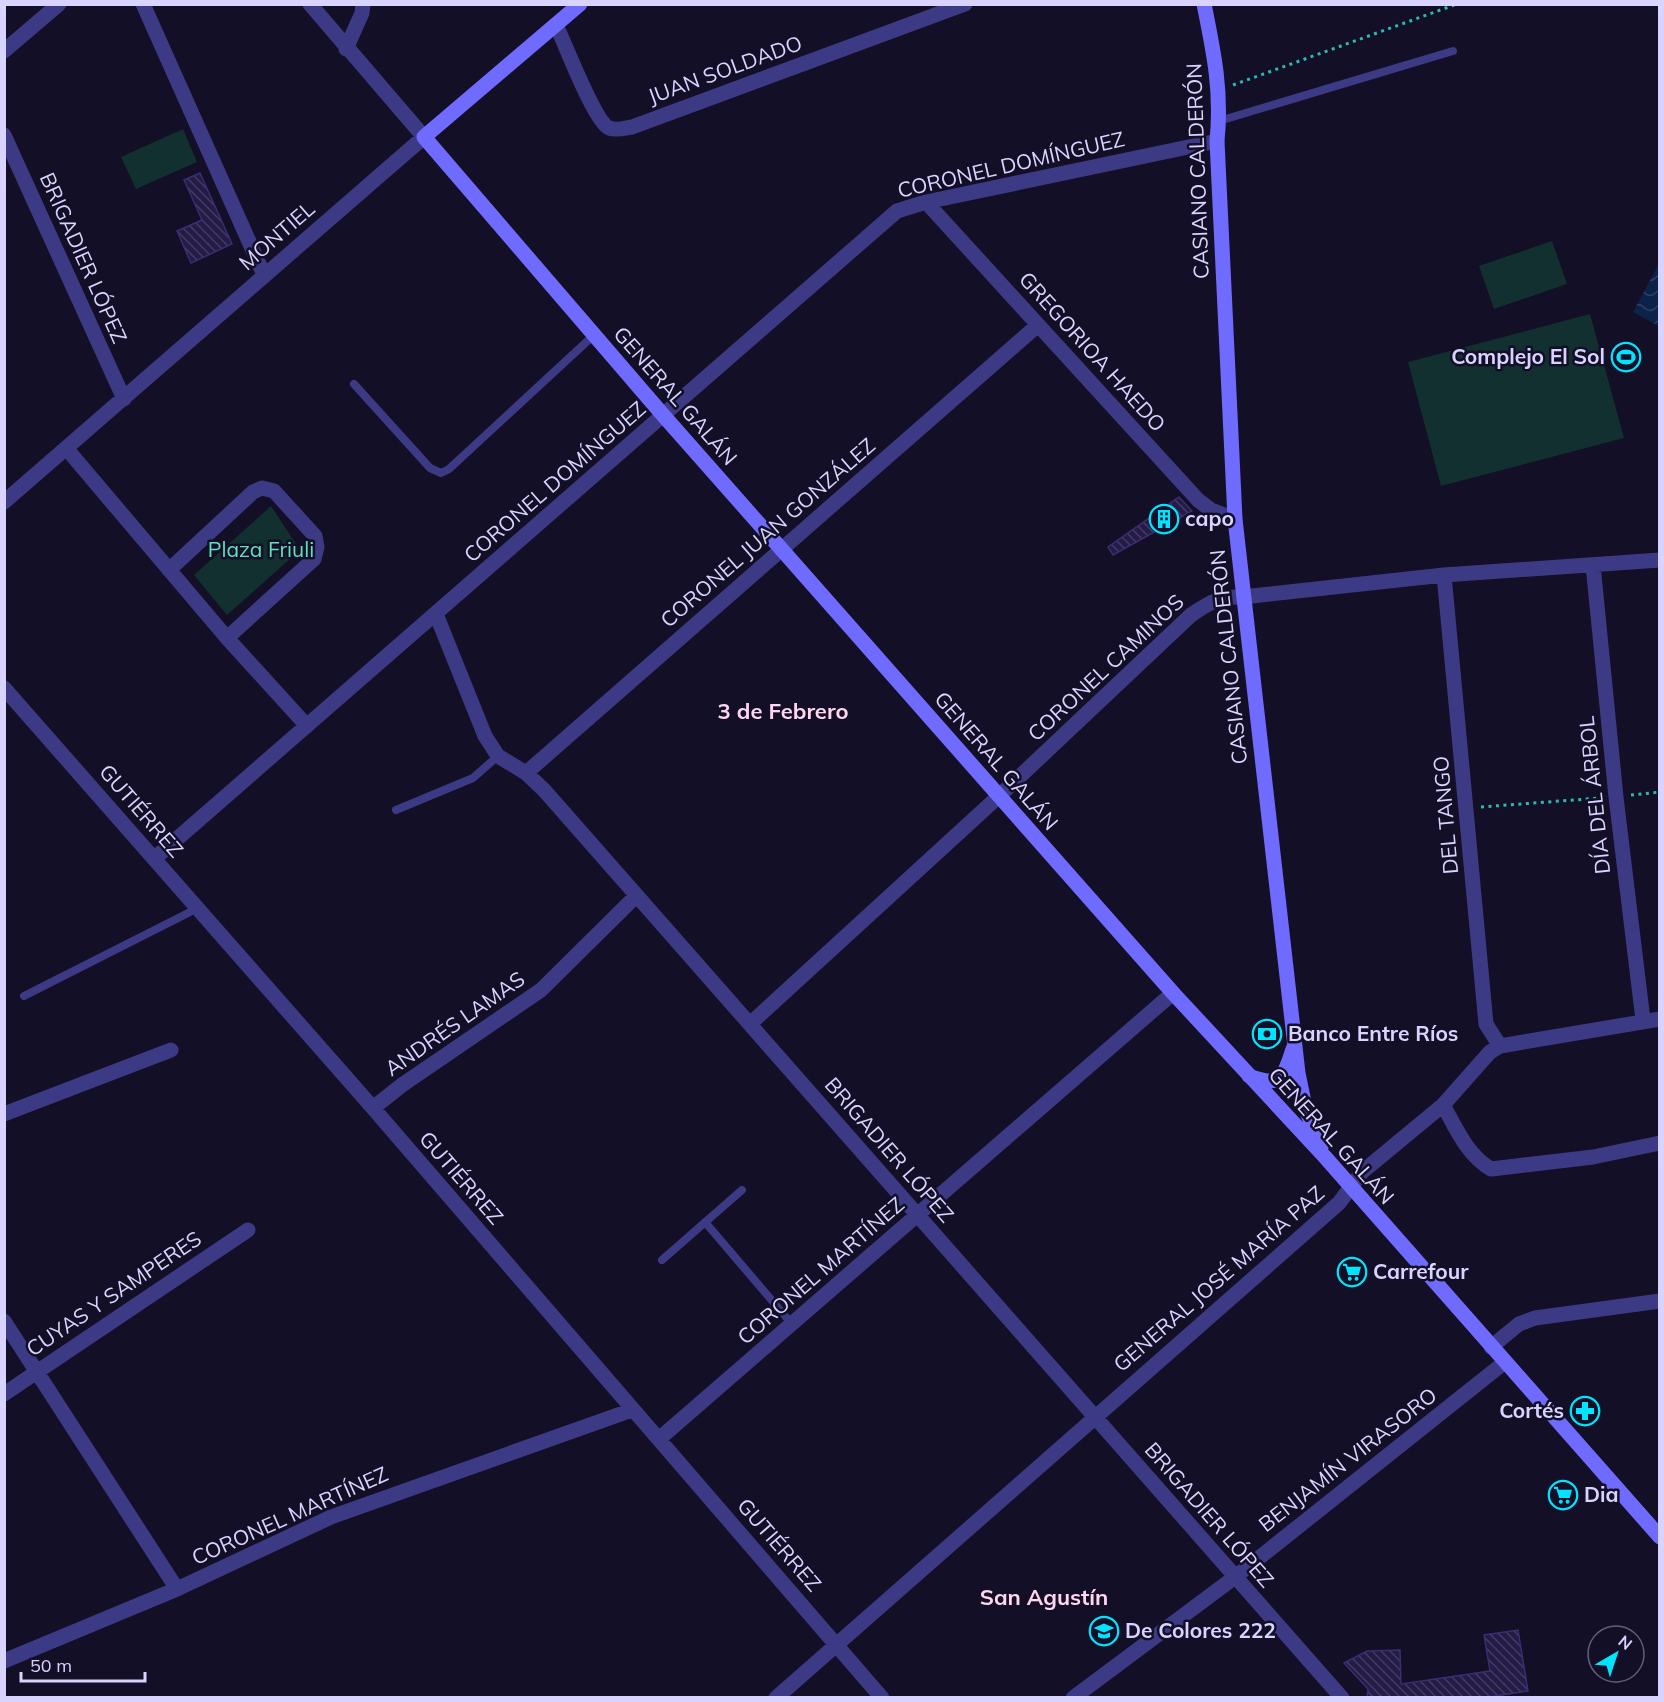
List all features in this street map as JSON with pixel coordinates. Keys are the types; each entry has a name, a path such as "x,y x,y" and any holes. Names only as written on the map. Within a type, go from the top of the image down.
{"street":[{"path":"4,51 59,4"},
{"path":"143,4 264,275"},
{"name":"GENERAL GALÁN","path":"310,4 346,49 663,415 1173,993 1325,1157 1659,1537"},
{"path":"346,49 363,13 363,4"},
{"name":"MONTIEL","path":"4,502 580,4"},
{"name":"JUAN SOLDADO","path":"556,25 601,121 616,129 632,127 965,4"},
{"name":"CASIANO CALDERÓN","path":"1204,4 1219,90 1217,141 1234,519 1294,1046 1305,1107 1325,1157"},
{"name":"BRIGADIER LÓPEZ","path":"4,135 124,399"},
{"name":"CORONEL DOMÍNGUEZ","path":"155,858 884,220 908,206 1217,141"},
{"name":"GREGORIOA HAEDO","path":"926,202 1198,500 1211,510 1234,519"},
{"name":"CORONEL JUAN GONZÁLEZ","path":"526,773 1038,325"},
{"path":"66,448 227,638 307,726"},
{"path":"169,570 252,492 262,488 274,490 315,536 317,547 314,559 227,638"},
{"name":"CORONEL CAMINOS","path":"751,1023 999,796 1191,615 1213,600 1224,596 1244,597 1444,575 1659,560"},
{"name":"DÍA DEL ÁRBOL","path":"1593,565 1616,797 1643,1020"},
{"name":"DEL TANGO","path":"1444,575 1486,1024 1500,1046"},
{"name":"BRIGADIER LÓPEZ","path":"436,614 485,736 498,756 526,773 635,897 751,1023 1342,1698"},
{"name":"GUTIÉRREZ","path":"4,688 373,1108 882,1698"},
{"name":"ANDRÉS LAMAS","path":"373,1108 402,1085 535,995 635,897"},
{"name":"CORONEL MARTÍNEZ","path":"659,1439 919,1216 1173,993"},
{"path":"1500,1046 1659,1019"},
{"path":"1249,1076 1271,1082 1279,1080 1294,1046"},
{"name":"GENERAL JOSÉ MARÍA PAZ","path":"776,1698 1095,1415 1339,1203 1362,1173 1443,1105 1490,1053 1500,1046"},
{"path":"4,1114 171,1050"},
{"path":"1443,1105 1470,1152 1479,1162 1491,1169 1593,1157 1659,1143"},
{"name":"CUYAS Y SAMPERES","path":"4,1394 248,1230"},
{"path":"1491,1347 1519,1324 1535,1318 1659,1301"},
{"path":"4,1321 177,1589"},
{"name":"BENJAMÍN VIRASORO","path":"1073,1698 1235,1577 1505,1362"},
{"name":"CORONEL MARTÍNEZ","path":"4,1660 177,1589 331,1517 632,1410"}],"lane":[{"path":"1219,121 1453,51"},
{"path":"354,384 430,468 441,473 449,469 594,335"},
{"path":"396,810 473,778 498,756"},
{"path":"24,996 198,908"},
{"path":"662,1260 742,1190"},
{"path":"705,1222 792,1324"}],"path":[{"path":"1219,90 1457,4"},
{"path":"1467,808 1659,792"}],"green space":[{"path":"183,129 197,162 136,189 121,157"},
{"path":"1552,241 1567,284 1494,309 1479,266"},
{"path":"1590,314 1624,438 1441,486 1408,362"},
{"name":"Plaza Friuli","path":"271,506 300,550 227,615 194,575"}],"water":[{"path":"1659,264 1659,326 1633,312"}],"building":[{"path":"200,173 232,244 191,263 177,231 202,220 184,180"},
{"name":"capo","path":"1179,497 1192,511 1113,555 1108,547"},
{"path":"1518,1630 1528,1691 1482,1698 1367,1698 1368,1689 1344,1663 1367,1651 1400,1650 1401,1684 1490,1671 1484,1635"}],"place":[{"name":"Complejo El Sol","path":"1626,357"},
{"name":"capo","path":"1164,519"},
{"name":"Banco Entre Ríos","path":"1267,1034"},
{"name":"Carrefour","path":"1352,1272"},
{"name":"Cortés","path":"1585,1411"},
{"name":"Dia","path":"1563,1495"},
{"name":"De Colores 222","path":"1104,1631"}],"district":[{"name":"3 de Febrero","path":"783,711"},
{"name":"San Agustín","path":"1044,1597"}]}
